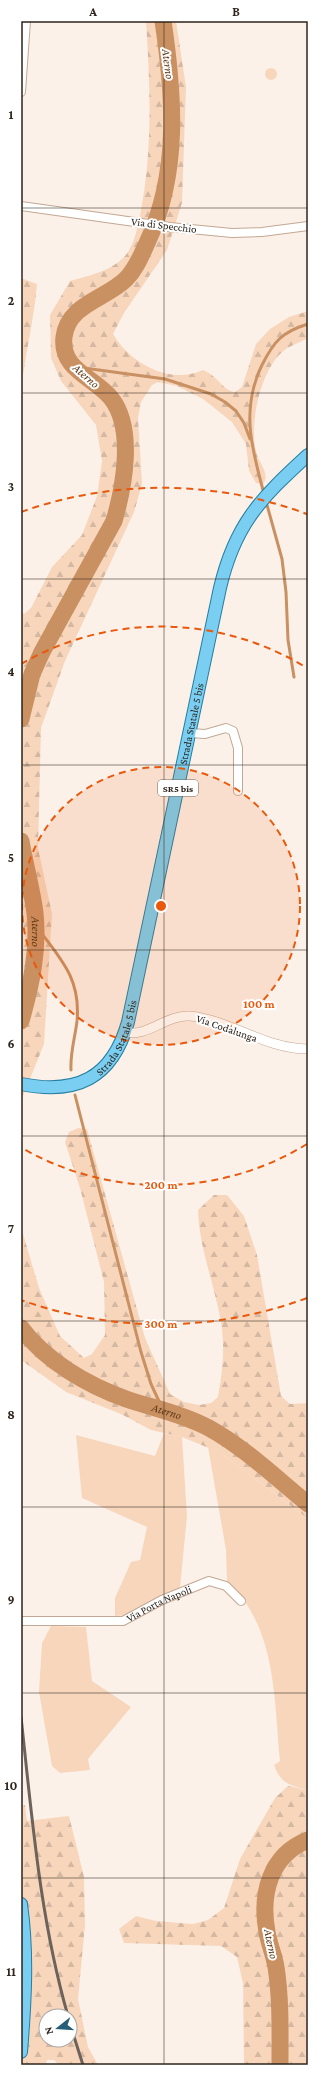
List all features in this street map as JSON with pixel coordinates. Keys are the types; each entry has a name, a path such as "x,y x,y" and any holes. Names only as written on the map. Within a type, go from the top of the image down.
{"main road":[{"name":"Strada Statale 5 bis","path":"21,1084 34,1087 59,1089 69,1087 89,1079 99,1072 114,1056 125,1032 220,588 233,544 240,529 257,505 306,460"},
{"path":"21,1904 26,1959 21,2052"}],"street":[{"path":"21,92 26,21"},
{"name":"Via di Specchio","path":"21,206 170,227 247,233 308,226"},
{"path":"190,733 205,734 226,728 233,731 238,748 238,791"},
{"name":"Via Codalunga","path":"125,1032 137,1032 172,1018 191,1016 279,1045 308,1049"},
{"name":"Via Porta Napoli","path":"21,1621 123,1621 162,1600 209,1581 226,1586 241,1601"}],"green space":[{"path":"146,21 176,21 186,87 182,203 167,250 124,313 113,334 130,354 141,363 152,369 178,375 190,374 203,370 227,389 235,392 242,387 256,344 270,329 289,317 308,311 308,338 286,349 277,357 264,381 259,396 254,426 254,439 257,455 266,476 263,484 256,483 249,471 246,444 232,422 203,399 177,386 158,382 152,385 141,402 138,418 142,484 134,512 65,661 41,728 38,848 52,914 44,1044 21,1101 21,611 24,614 31,608 52,567 82,535 97,496 102,461 96,425 61,381 51,358 50,315 70,281 113,266 125,256 136,234 145,186 149,139 149,69"},
{"path":"271,68 275,70 277,74 275,78 271,80 267,78 265,74 267,70"},
{"path":"21,278 37,284 21,391"},
{"path":"78,1128 87,1129 145,1338 170,1394 184,1402 199,1405 211,1403 218,1397 222,1365 223,1345 221,1323 203,1249 198,1210 214,1195 227,1195 244,1216 257,1255 281,1396 290,1404 308,1403 308,1519 221,1453 182,1437 151,1430 121,1414 66,1392 21,1360 21,1227 39,1288 60,1336 84,1358 92,1354 105,1335 104,1282 80,1188 65,1142 69,1132"},
{"path":"164,1433 182,1437 187,1516 180,1588 129,1615 115,1616 115,1598 131,1562 140,1560 147,1527 82,1498 76,1435 155,1456"},
{"path":"208,1447 221,1453 308,1519 308,1790 286,1783 274,1765 280,1761 274,1690 270,1666 264,1642 256,1620 243,1600 227,1582 226,1550"},
{"path":"51,1626 86,1627 92,1681 131,1707 88,1759 90,1770 60,1773 52,1766 39,1692 42,1643"},
{"path":"288,1786 308,1790 308,2065 244,2065 243,1983 237,1957 221,1946 124,1943 119,1929 136,1916 156,1921 193,1924 208,1920 224,1908 240,1859 275,1798"},
{"path":"21,1805 25,1805 27,1821 69,1816 84,1877 85,1925 78,1999 88,2047 98,2065 59,2065 54,2060 47,2060 46,2065 21,2065"}],"waterway":[{"name":"Aterno","path":"21,719 32,674 42,652 114,521 118,507 124,475 125,441 123,425 111,398 80,372 67,358 64,348 64,337 67,326 80,309 118,286 130,275 147,243 158,216 165,189 172,134 170,77 163,21"},
{"path":"263,490 255,458 250,427 252,396 256,381 262,365 280,338 292,330 308,324"},
{"path":"68,359 84,368 165,379 211,394 225,402 236,411 244,423 250,439"},
{"path":"267,505 282,559 286,592 288,640 294,677"},
{"name":"Aterno","path":"21,841 34,904 36,927 33,968 21,1021"},
{"path":"36,926 67,969 76,993 77,1021 71,1070"},
{"path":"75,1095 141,1352 151,1384 163,1410"},
{"name":"Aterno","path":"21,1328 42,1351 68,1371 97,1387 126,1399 189,1419 209,1428 248,1454 308,1504"},
{"name":"Aterno","path":"280,2065 278,1979 267,1932 265,1904 267,1890 276,1866 285,1855 295,1847 308,1840"}],"railway":[{"path":"21,1717 38,1868 50,1942 66,2008"},
{"path":"78,2048 83,2065"}]}
